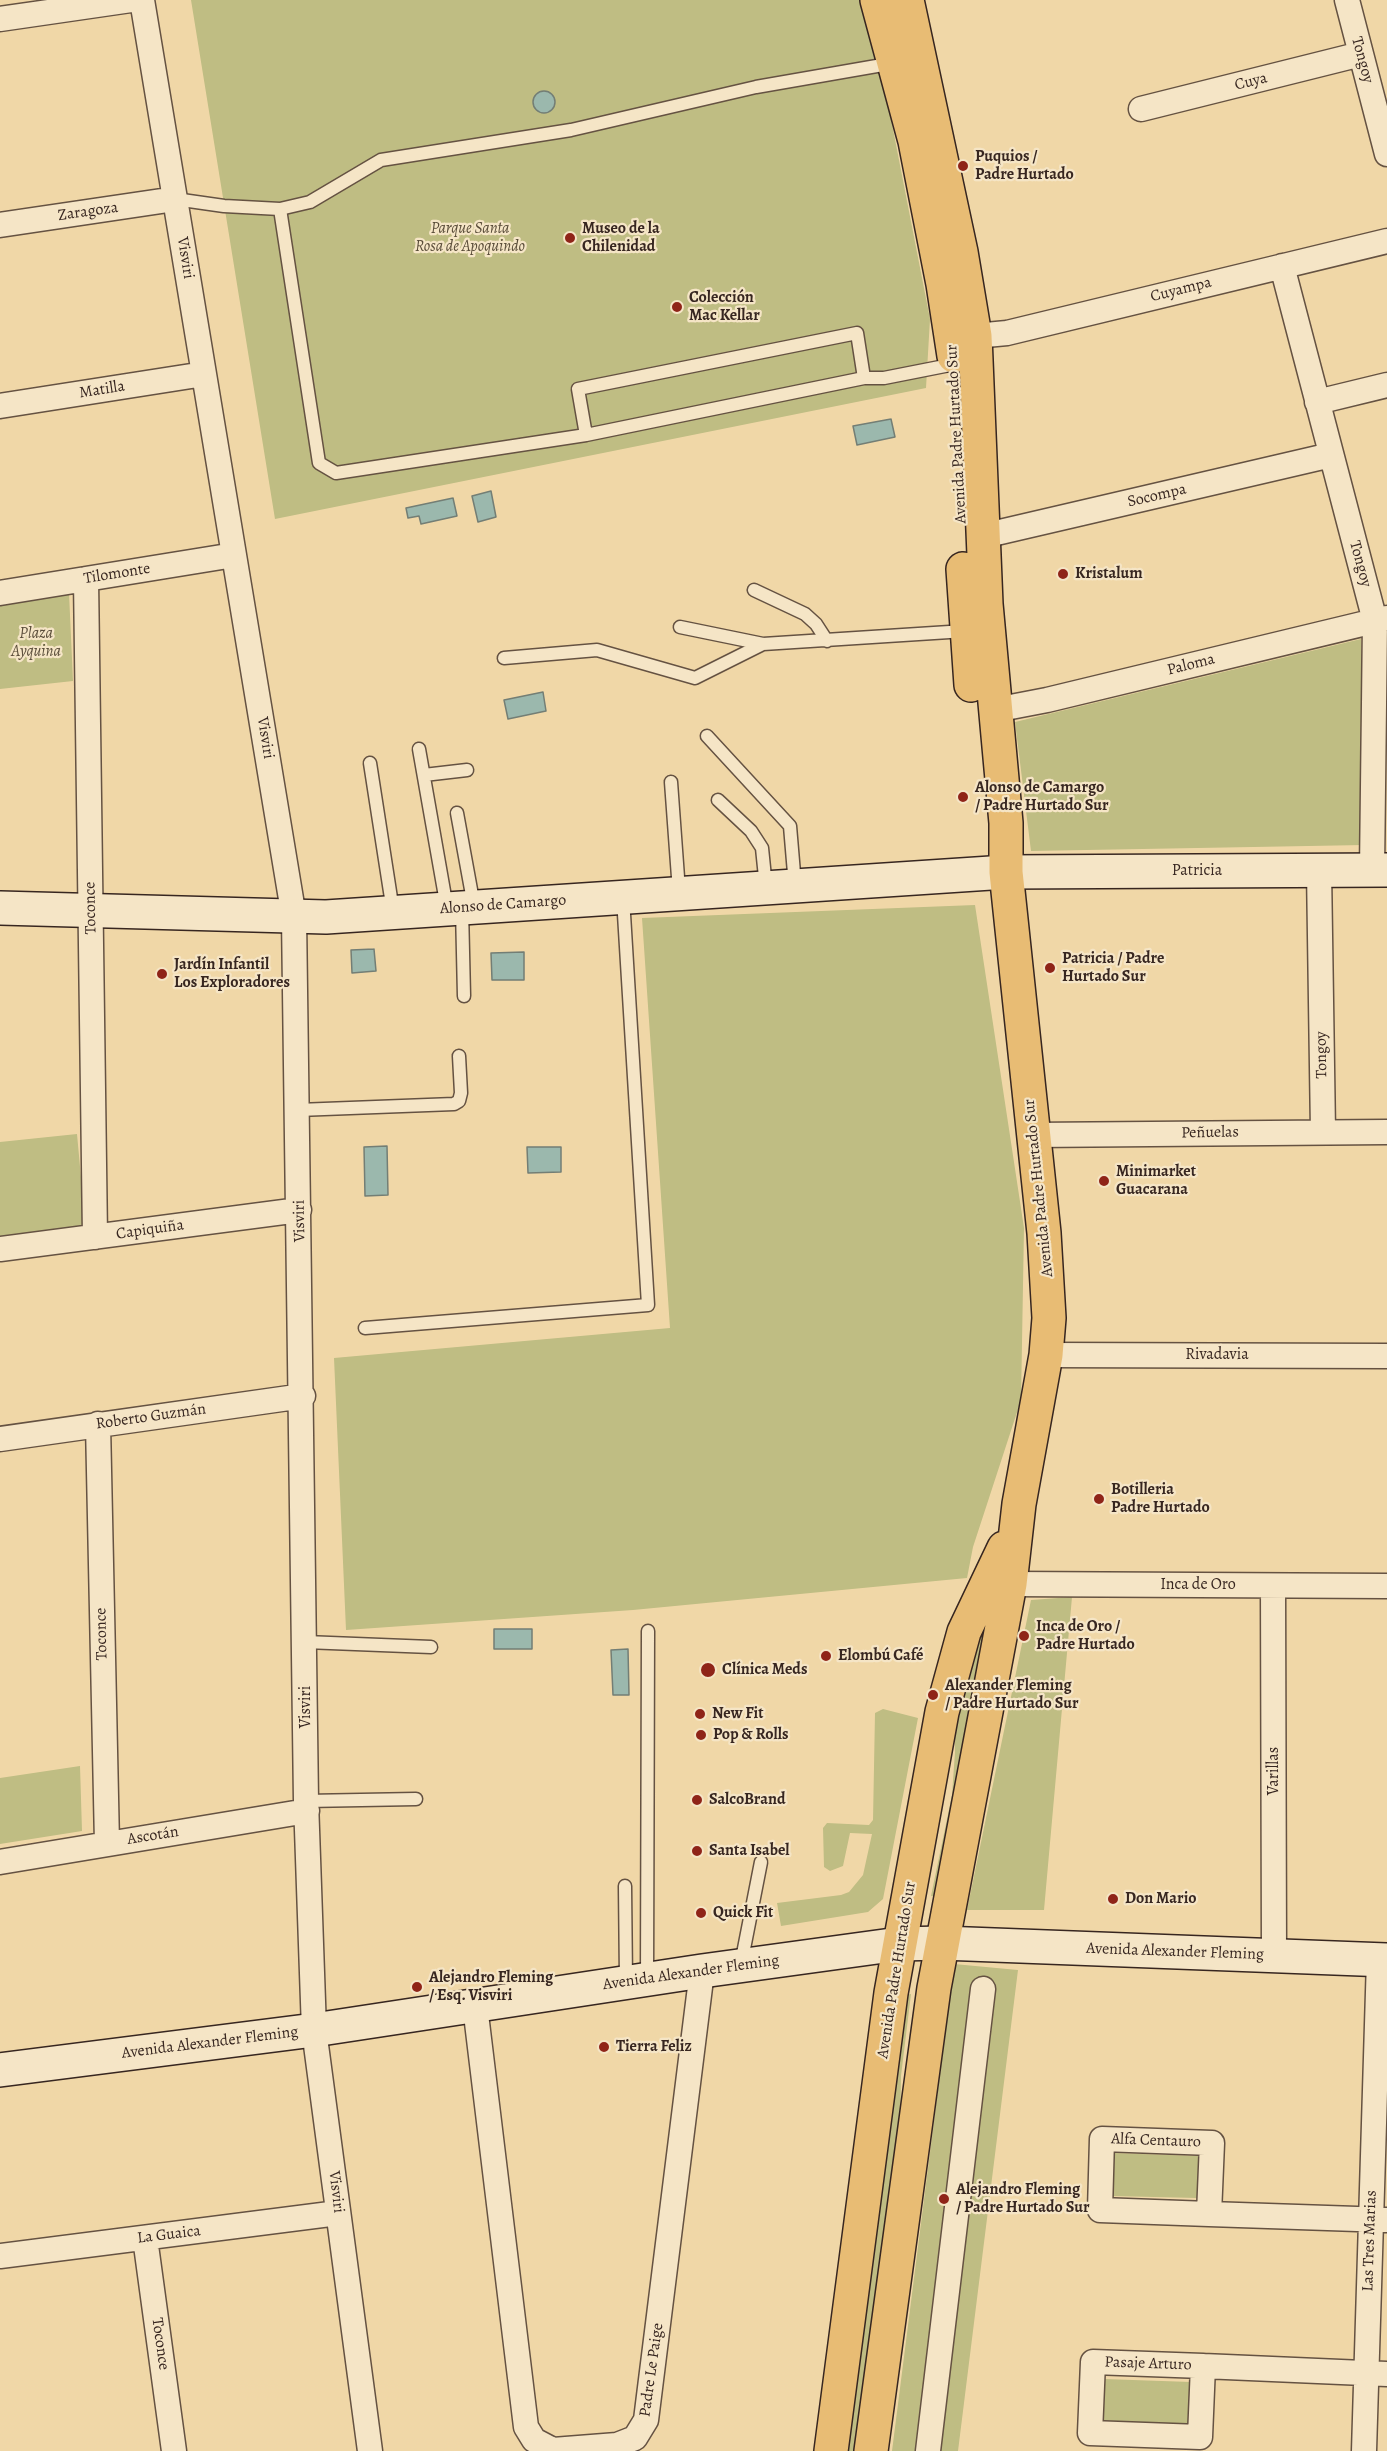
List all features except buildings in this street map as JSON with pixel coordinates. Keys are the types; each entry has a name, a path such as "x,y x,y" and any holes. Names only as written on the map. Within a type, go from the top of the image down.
{"main road":[{"name":"Avenida Padre Hurtado Sur","path":"878,0 915,141 943,284 955,364 965,631 984,802 992,835 1006,872"},
{"name":"Avenida Padre Hurtado Sur","path":"871,2451 934,1988 1010,1584 1019,1504 1046,1355 1048,1284 1006,872 1006,823 995,710 983,536 975,336 959,241 907,0"},
{"name":"Avenida Padre Hurtado Sur","path":"831,2451 899,1944 942,1712 964,1632 1003,1551 1019,1504"}],"street":[{"path":"0,19 131,0"},
{"name":"Visviri","path":"142,0 294,917 303,1396 306,1806 314,2030 369,2451"},
{"name":"Tongoy","path":"1347,0 1387,154"},
{"name":"Cuya","path":"1141,109 1361,54"},
{"name":"Zaragoza","path":"0,225 175,199"},
{"name":"Cuyampa","path":"975,336 1007,333 1387,241"},
{"name":"Tongoy","path":"1282,266 1331,455 1381,619 1380,870"},
{"name":"Matilla","path":"0,406 204,374"},
{"path":"1317,402 1387,385"},
{"name":"Socompa","path":"983,536 1331,455"},
{"name":"Tilomonte","path":"0,593 234,555"},
{"name":"Toconce","path":"86,579 95,1237"},
{"name":"Paloma","path":"995,710 1047,700 1381,619"},
{"name":"Tongoy","path":"1319,870 1323,1132"},
{"name":"Patricia","path":"1006,872 1380,870"},
{"name":"Alonso de Camargo","path":"0,908 294,917 1006,872"},
{"name":"Peñuelas","path":"1033,1135 1387,1132"},
{"name":"Capiquiña","path":"0,1249 299,1210"},
{"name":"Rivadavia","path":"1046,1355 1387,1356"},
{"name":"Roberto Guzmán","path":"0,1439 303,1396"},
{"name":"Toconce","path":"98,1424 107,1844"},
{"name":"Inca de Oro","path":"1010,1584 1387,1586"},
{"name":"Varillas","path":"1273,1586 1274,1956"},
{"name":"Ascotán","path":"0,1862 306,1806"},
{"name":"Avenida Alexander Fleming","path":"0,2070 314,2030 702,1971 899,1944 942,1943 1383,1960"},
{"name":"Las Tres Marias","path":"1364,2451 1377,2374 1383,1960"},
{"name":"Padre Le Paige","path":"475,2006 526,2427 534,2440 553,2450 617,2445 635,2438 646,2420 702,1971"},
{"path":"928,2451 983,1989"},
{"name":"Alfa Centauro","path":"1209,2214 1212,2143 1102,2139 1100,2210 1209,2214 1379,2220"},
{"name":"La Guaica","path":"0,2256 338,2213"},
{"name":"Toconce","path":"146,2238 174,2451"},
{"name":"Pasaje Arturo","path":"1203,2366 1200,2437 1090,2433 1093,2362 1203,2366 1377,2374"}],"lane":[{"path":"175,199 224,206 280,209 310,202 381,160 571,130 756,87 896,62"},
{"path":"280,209 319,463 336,473 586,435 864,378 885,378 955,364"},
{"path":"586,435 578,389 857,333 864,378"},
{"path":"754,590 804,614 816,624 827,641"},
{"path":"681,627 763,644 965,631"},
{"path":"504,658 597,650 695,678 763,644"},
{"path":"707,736 790,826 780,887"},
{"path":"419,749 424,775 461,908"},
{"path":"370,763 393,912"},
{"path":"424,775 466,770"},
{"path":"671,782 679,894"},
{"path":"718,800 751,831 762,848 780,887"},
{"path":"457,813 464,996"},
{"path":"365,1328 648,1305 623,897"},
{"path":"298,1110 454,1104 459,1101 460,1093 459,1056"},
{"path":"637,1981 648,1631"},
{"path":"305,1642 431,1647"},
{"path":"306,1806 416,1799"},
{"path":"741,1966 761,1862"},
{"path":"625,1886 637,1981"}],"green space":[{"name":"Parque Santa Rosa de Apoquindo","path":"191,0 860,0 891,119 930,319 926,388 275,519"},
{"name":"Plaza Ayquina","path":"69,593 73,681 0,689 0,605"},
{"path":"1361,639 1364,845 1031,851 1015,722"},
{"path":"975,905 1024,1228 1021,1400 973,1547 967,1578 633,1610 346,1630 334,1358 670,1328 642,918"},
{"path":"77,1134 86,1232 0,1240 0,1142"},
{"path":"993,1597 937,1897 931,1896 952,1795 955,1752 954,1710"},
{"path":"1072,1597 1044,1910 967,1910 1031,1600"},
{"path":"883,1709 918,1718 883,1899 868,1912 781,1926 777,1903 841,1895 849,1892 863,1875 872,1834 850,1833 843,1866 830,1871 824,1867 823,1828 827,1823 869,1825 873,1820 875,1713"},
{"path":"80,1766 82,1831 0,1844 0,1778"},
{"path":"954,1964 1018,1970 958,2451 892,2451"},
{"path":"911,1994 901,2076 900,2145 863,2451 843,2451 904,1995"},
{"path":"1112,2153 1199,2156 1197,2198 1111,2196"},
{"path":"1104,2379 1191,2382 1190,2424 1103,2422"}],"shaded area":[{"path":"540,91 548,91 555,98 555,106 548,113 540,113 533,106 533,98"},
{"path":"891,419 895,437 857,445 853,426"},
{"path":"491,491 496,517 478,522 472,496"},
{"path":"453,498 457,516 421,524 419,516 408,518 406,508"},
{"path":"543,692 546,711 508,719 504,700"},
{"path":"374,949 376,971 352,973 351,950"},
{"path":"524,952 524,980 492,980 491,953"},
{"path":"387,1146 388,1195 365,1196 364,1147"},
{"path":"527,1147 561,1147 561,1172 528,1173"},
{"path":"494,1629 532,1629 532,1649 494,1649"},
{"path":"628,1649 629,1695 613,1695 611,1650"}],"place":[{"name":"Puquios / Padre Hurtado","path":"963,166"},
{"name":"Museo de la Chilenidad","path":"570,238"},
{"name":"Colección Mac Kellar","path":"677,307"},
{"name":"Kristalum","path":"1063,574"},
{"name":"Alonso de Camargo / Padre Hurtado Sur","path":"963,797"},
{"name":"Patricia / Padre Hurtado Sur","path":"1050,968"},
{"name":"Jardín Infantil Los Exploradores","path":"162,974"},
{"name":"Minimarket Guacarana","path":"1104,1181"},
{"name":"Botilleria Padre Hurtado","path":"1099,1499"},
{"name":"Inca de Oro / Padre Hurtado","path":"1024,1636"},
{"name":"Elombú Café","path":"826,1656"},
{"name":"Clínica Meds","path":"708,1670"},
{"name":"Alexander Fleming / Padre Hurtado Sur","path":"933,1695"},
{"name":"New Fit","path":"700,1714"},
{"name":"Pop & Rolls","path":"701,1735"},
{"name":"SalcoBrand","path":"697,1800"},
{"name":"Santa Isabel","path":"697,1851"},
{"name":"Don Mario","path":"1113,1899"},
{"name":"Quick Fit","path":"701,1913"},
{"name":"Alejandro Fleming / Esq. Visviri","path":"417,1987"},
{"name":"Tierra Feliz","path":"604,2047"},
{"name":"Alejandro Fleming / Padre Hurtado Sur","path":"944,2199"}]}
